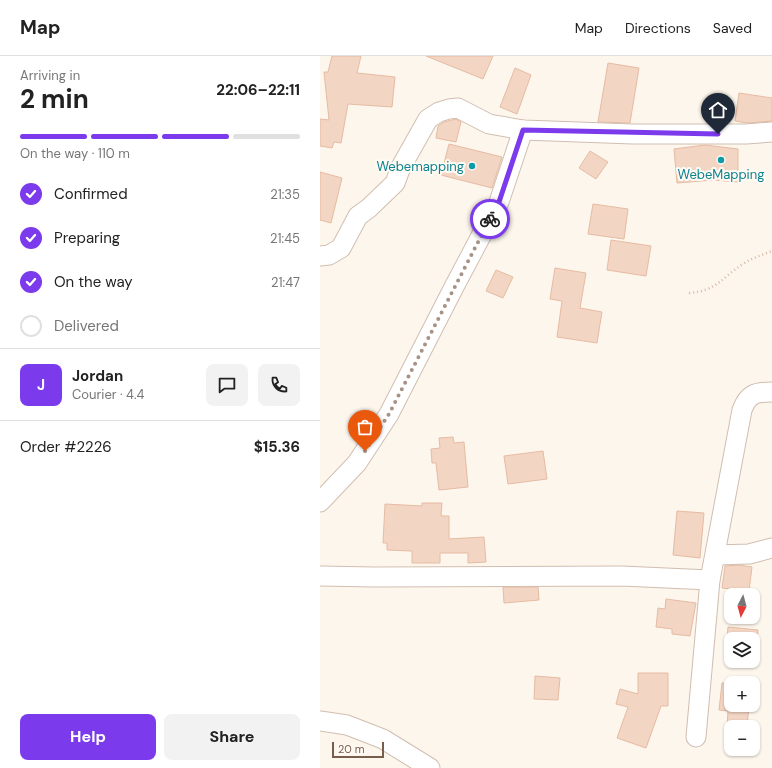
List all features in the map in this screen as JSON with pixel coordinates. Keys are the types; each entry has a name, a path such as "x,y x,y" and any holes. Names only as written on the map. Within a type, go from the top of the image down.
{"street":[{"path":"320,256 330,255 341,248 358,216 369,208 395,183 401,167 428,119 438,112 458,108 489,124 523,130 641,134 746,134 772,132"},
{"path":"320,502 357,463 389,414 499,202 523,130"},
{"path":"696,737 710,580 716,555 742,410 746,399 760,392 772,392"},
{"path":"716,555 749,554 772,548"},
{"path":"320,576 622,576 710,580"},
{"path":"320,721 347,725 383,739 430,768"}],"path":[{"path":"689,293 704,292 717,284 743,263 772,251"}],"building":[{"path":"332,56 361,56 357,73 395,77 392,107 348,104 341,143 334,142 332,148 320,146 320,119 329,120 324,72 328,72"},
{"path":"426,56 493,56 483,79"},
{"path":"608,63 639,68 630,123 598,122"},
{"path":"515,68 531,75 517,114 500,107"},
{"path":"739,93 772,98 772,121 747,123 735,121"},
{"name":"Webemapping","path":"456,119 461,122 456,142 436,138 438,126 444,122"},
{"name":"Webemapping","path":"449,144 502,157 492,188 441,175"},
{"path":"705,145 738,149 738,182 714,180 677,183 674,149"},
{"path":"590,151 608,162 596,179 579,168"},
{"path":"320,172 342,178 331,223 320,220"},
{"path":"593,204 628,209 624,239 588,234"},
{"path":"611,240 651,246 646,276 607,270"},
{"path":"555,268 586,273 580,308 602,312 597,343 557,337 562,301 550,299"},
{"path":"496,270 513,277 503,298 486,291"},
{"path":"453,437 454,443 464,442 468,487 439,490 436,463 432,463 431,449 440,448 439,438"},
{"path":"543,451 547,479 508,484 504,456"},
{"path":"422,503 442,503 441,516 449,516 449,539 484,537 486,562 468,563 468,553 440,553 440,563 412,563 412,551 387,550 387,543 383,543 385,504 422,506"},
{"path":"677,511 704,513 700,558 673,555"},
{"path":"739,565 752,567 749,588 722,588 725,566"},
{"path":"503,587 538,587 539,600 504,603"},
{"path":"666,599 696,603 690,636 672,634 672,629 656,627 658,608 665,609"},
{"path":"728,627 758,630 758,632 728,632"},
{"path":"638,673 668,673 668,706 661,706 646,748 617,738 628,707 616,704 620,689 638,694"},
{"path":"535,676 560,678 558,700 534,699"},
{"path":"722,683 724,683 724,711 719,710"},
{"path":"728,712 748,712 748,720 727,720"}],"way so far":[{"path":"365,451 389,414 490,219"}],"place":[{"name":"WebeMapping","path":"721,160"},
{"name":"Webemapping","path":"472,166"}],"route":[{"path":"490,219 499,202 523,130 584,133 718,134"}]}
